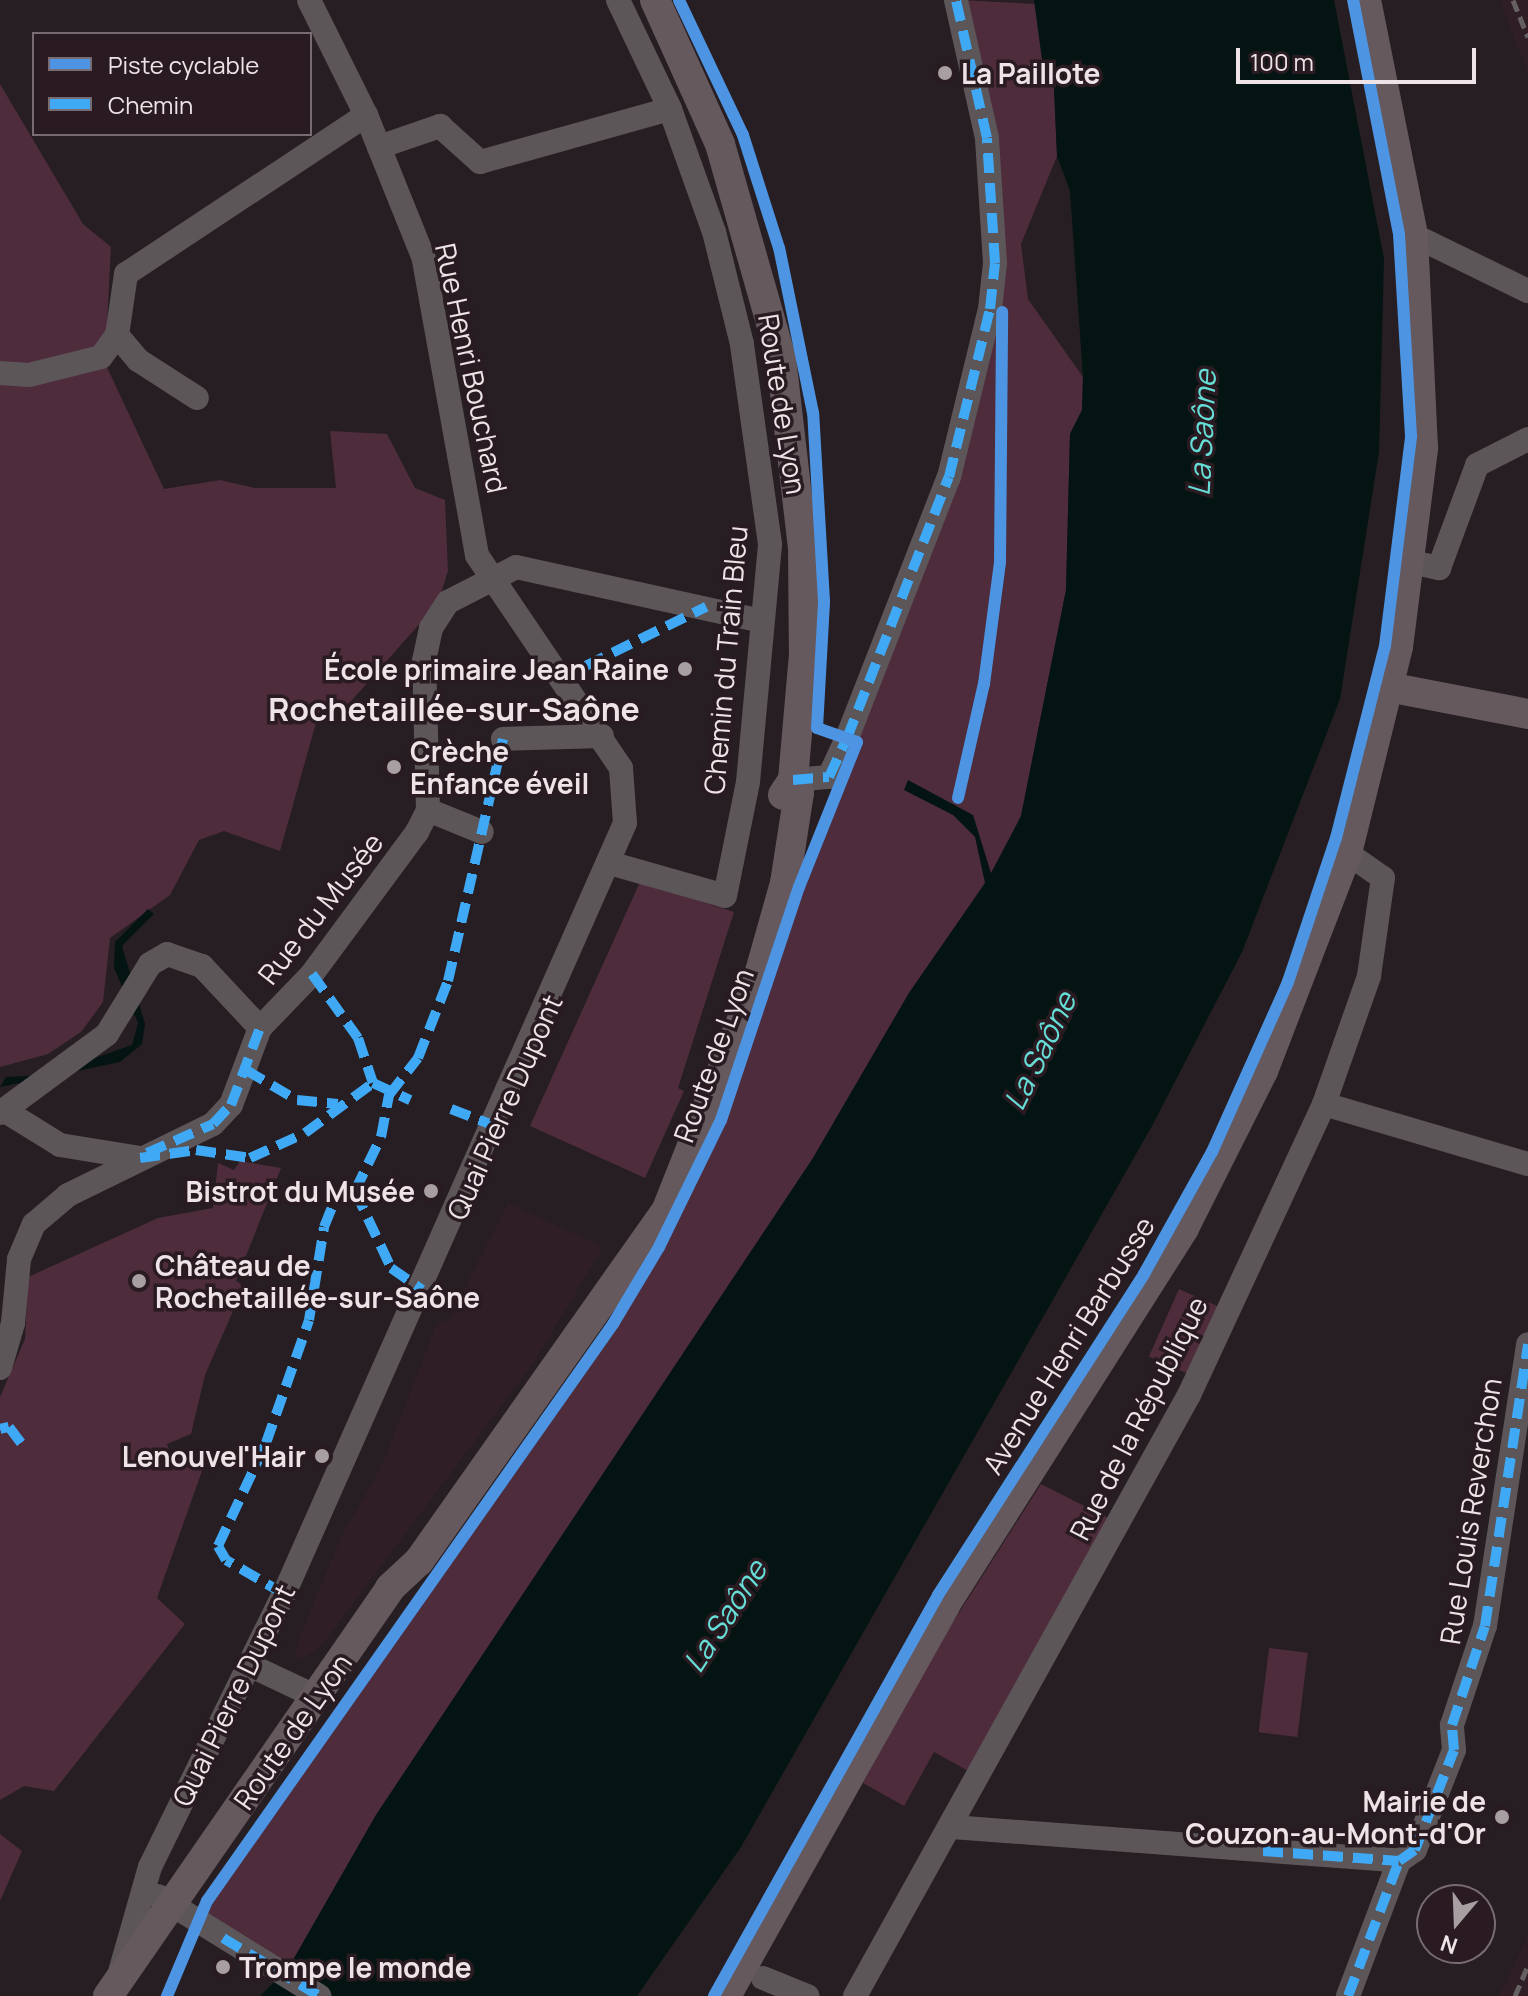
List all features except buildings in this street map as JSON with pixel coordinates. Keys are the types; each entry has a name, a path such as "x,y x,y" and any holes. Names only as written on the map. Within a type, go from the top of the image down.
{"main road":[{"name":"Route de Lyon","path":"177,1910 396,1609 419,1561 600,1310 645,1234 716,1060 793,780 803,549 781,358 720,144 655,0"},
{"path":"726,1996 945,1605 1184,1228 1268,1060 1347,853 1388,687 1412,562 1423,448 1413,235 1366,0"},
{"path":"1388,687 1528,714"},
{"name":"Route de Lyon","path":"177,1910 315,1696 390,1588 419,1561"},
{"name":"Quai Pierre Dupont","path":"118,1990 177,1910"}],"street":[{"name":"Rue Henri Bouchard","path":"309,0 366,115 424,259 487,577"},
{"name":"Chemin du Train Bleu","path":"613,864 725,896 748,782 769,522 742,344 670,109 618,0"},
{"path":"793,780 833,772 933,523 995,263 987,138 956,0"},
{"path":"379,147 440,126 480,162 670,109"},
{"path":"0,373 46,372 101,357 117,335 126,274 366,115"},
{"path":"1413,235 1528,291"},
{"path":"117,335 138,360 197,398"},
{"path":"1412,562 1439,568 1477,465 1528,439"},
{"path":"482,832 428,810 424,661 431,628 448,602 487,577 516,567 558,572 762,621"},
{"name":"Quai Pierre Dupont","path":"118,1990 150,1867 249,1665 613,864 627,797 621,768 602,736 487,577"},
{"path":"503,739 602,736"},
{"name":"Rue du Musée","path":"0,1368 19,1259 34,1224 68,1195 213,1124 231,1105 260,1028 312,974 428,810"},
{"name":"Rue de la République","path":"855,1996 952,1827 1189,1395 1324,1104 1369,976 1383,878 1347,853"},
{"path":"140,1158 60,1145 3,1112 107,1034 150,964 185,954 260,1028"},
{"path":"1324,1104 1528,1164"},
{"name":"Rue Louis Reverchon","path":"1348,1996 1399,1861 1415,1850 1454,1750 1452,1725 1485,1626 1528,1344"},
{"path":"249,1665 315,1696"},
{"path":"952,1827 1399,1861"},
{"path":"150,1867 155,1891 177,1910 319,1996"},
{"path":"763,1978 807,1996"}],"shaded area":[{"path":"960,0 1036,4 1043,67 1054,88 1057,156 1021,244 1028,299 1083,377 1082,410 1070,434 1066,590 1021,816 1002,859 909,993 813,1158 376,1815 289,1967 205,1919 207,1906 663,1251 724,1121 803,888 857,756 847,753 996,302"},
{"path":"1500,0 1528,0 1528,72 1517,45"},
{"path":"0,84 83,224 111,247 105,363 164,489 220,480 255,488 336,488 330,431 387,434 415,488 445,500 448,571 438,603 345,708 319,712 280,851 224,831 199,840 170,895 110,938 103,1002 81,1032 48,1054 0,1067"},
{"path":"640,882 734,912 678,1088 684,1091 645,1178 530,1126"},
{"path":"240,1161 281,1168 236,1281 244,1286 205,1375 191,1434 167,1444 170,1454 203,1468 157,1598 185,1624 54,1791 24,1786 0,1800 0,1397 25,1339 28,1277 158,1218 213,1208 218,1163 234,1170"},
{"path":"508,1203 603,1247 533,1364 321,1646 301,1660 295,1655 300,1636 341,1537 380,1469 438,1321 448,1321"},
{"path":"1179,1289 1218,1306 1188,1374 1149,1357"},
{"path":"1041,1484 1108,1518 970,1772 934,1752 904,1806 863,1783 939,1644"},
{"path":"1269,1648 1308,1653 1297,1737 1259,1732"},
{"path":"0,1834 22,1851 0,1901"},
{"path":"1528,1936 1528,1996 1499,1996"}],"water":[{"name":"La Saône","path":"1034,0 1334,0 1384,259 1379,452 1340,699 1242,952 1152,1126 741,1847 637,1996 260,1996 289,1967 376,1815 813,1158 909,993 985,883 975,837 953,815 904,790 908,780 973,815 991,873 1021,816 1066,590 1070,434 1082,410 1083,377 1070,191 1057,156 1054,88 1043,67"},
{"path":"148,909 154,914 122,946 145,1024 142,1044 120,1062 0,1087 6,1077 47,1075 132,1045 138,1023 114,968 115,942"}],"railway":[{"path":"1513,0 1528,37"},
{"path":"1515,1996 1528,1965"}],"marked path":[{"path":"793,780 829,777 847,738 949,477 990,309 995,263 987,138 956,0"},
{"path":"559,679 706,607"},
{"path":"389,1095 418,1058 448,981 503,739"},
{"path":"312,974 358,1038 373,1083 410,1100"},
{"path":"147,1153 213,1124 231,1105 260,1028"},
{"path":"246,1070 297,1100 338,1104"},
{"path":"140,1158 196,1150 250,1158 305,1133 373,1083"},
{"path":"355,1191 381,1137 389,1095"},
{"path":"451,1109 495,1126"},
{"path":"355,1191 391,1268 422,1290"},
{"path":"284,1594 226,1560 218,1546 266,1443 309,1320 324,1227 336,1198 355,1191"},
{"path":"1399,1861 1415,1850 1454,1750 1452,1725 1485,1626 1528,1344"},
{"path":"0,1429 9,1427 21,1443"},
{"path":"1263,1851 1399,1861"},
{"path":"1348,1996 1399,1861"},
{"path":"223,1938 319,1996"}],"cycle path":[{"path":"167,1996 207,1901 613,1324 659,1247 721,1120 799,887 857,742 817,728 824,601 813,413 779,248 743,135 679,0"},
{"name":"Avenue Henri Barbusse","path":"714,1996 938,1595 1144,1274 1212,1152 1288,982 1336,838 1385,646 1411,436 1399,234 1353,0"},
{"path":"958,798 984,684 1000,562 1002,312"}],"place":[{"name":"La Paillote","path":"945,73"},
{"name":"École primaire Jean Raine","path":"685,669"},
{"name":"Crèche Enfance éveil","path":"394,767"},
{"name":"Bistrot du Musée","path":"431,1191"},
{"name":"Château de Rochetaillée-sur-Saône","path":"139,1281"},
{"name":"Lenouvel'Hair","path":"322,1456"},
{"name":"Mairie de Couzon-au-Mont-d'Or","path":"1502,1817"},
{"name":"Trompe le monde","path":"223,1967"}],"district":[{"name":"Rochetaillée-sur-Saône","path":"454,709"}]}
